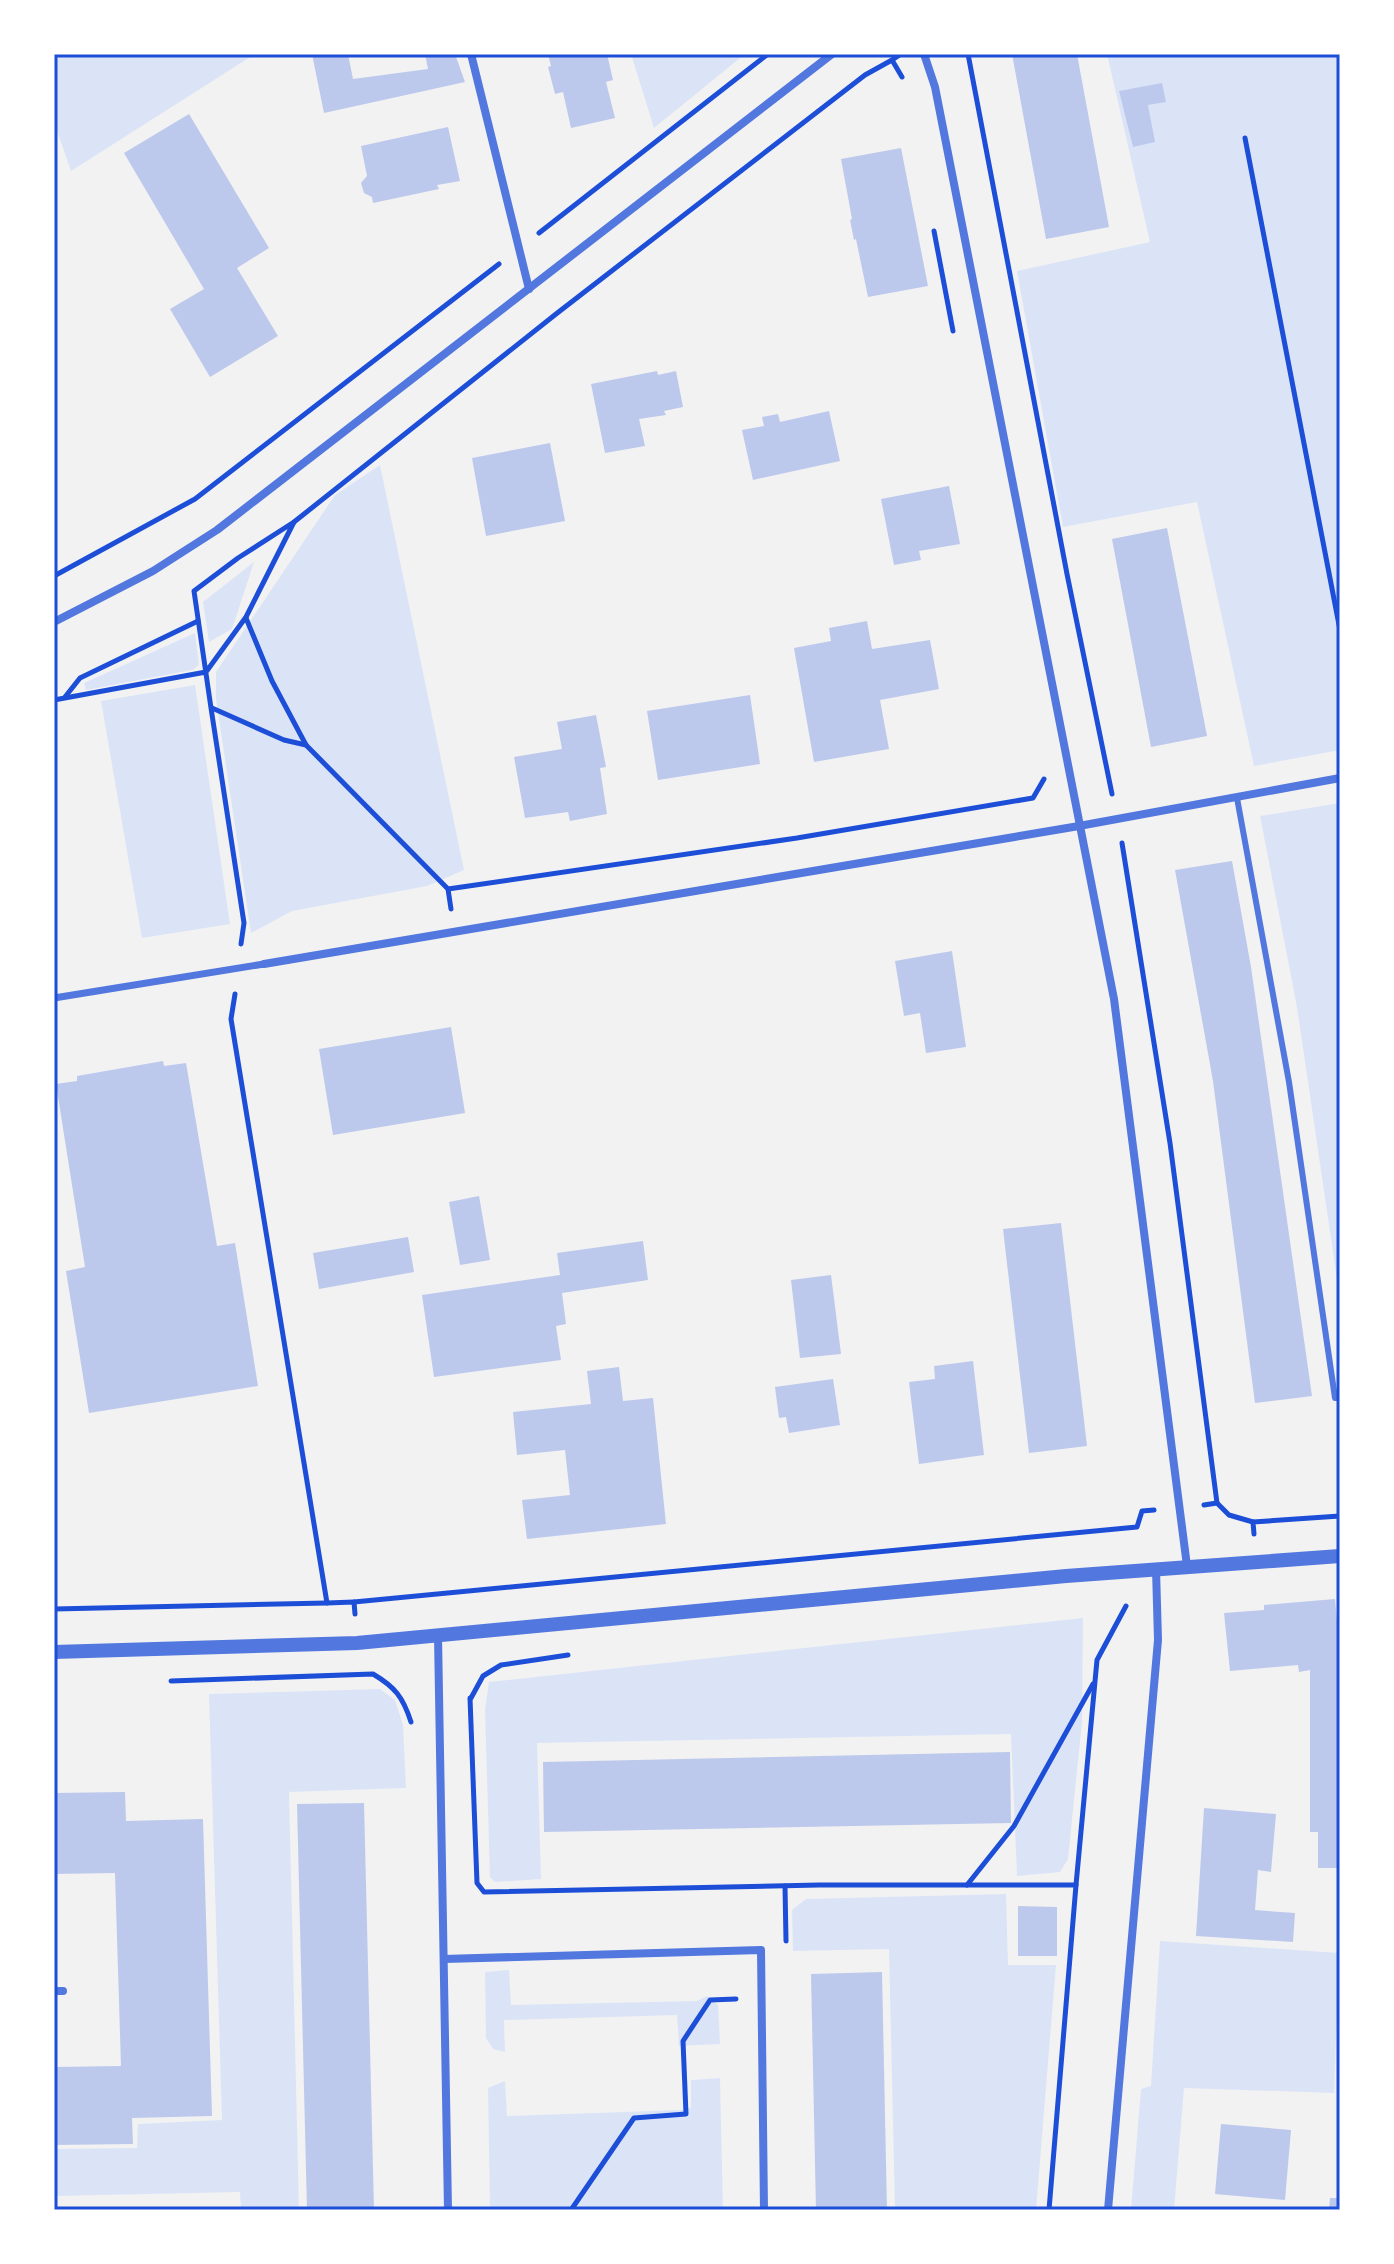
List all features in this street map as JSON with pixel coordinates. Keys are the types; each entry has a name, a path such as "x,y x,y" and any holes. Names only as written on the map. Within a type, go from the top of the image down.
{"street":[{"path":"471,54 529,289"},
{"path":"54,622 153,571 217,530 832,54"},
{"path":"924,54 935,87 1114,999 1187,1566"},
{"path":"54,998 1079,826 1340,778"},
{"path":"54,1652 357,1643 1156,1568 1340,1556"},
{"path":"1108,2210 1157,1655 1159,1604 1156,1568"},
{"path":"438,1636 448,2210"},
{"path":"444,1959 761,1950 764,2210"}],"lane":[{"path":"1237,798 1289,1082 1335,1398 1340,1398"}],"path":[{"path":"54,576 195,499 768,54"},
{"path":"327,1603 231,1019 244,923 194,591 294,522 840,94 901,54"},
{"path":"968,54 1067,574 1118,819 1170,1143 1217,1503 1229,1515 1253,1522"},
{"path":"892,60 909,88"},
{"path":"1245,138 1340,630"},
{"path":"932,219 954,335"},
{"path":"54,700 206,672 246,617 294,522"},
{"path":"246,617 272,681 306,745 448,889 455,932"},
{"path":"65,698 80,678 198,621"},
{"path":"211,708 284,740 306,745"},
{"path":"448,889 797,838 1033,798 1045,782 1042,766"},
{"path":"54,1609 354,1602 1137,1527 1142,1511 1217,1503"},
{"path":"354,1602 357,1675"},
{"path":"1049,2210 1097,1660 1122,1606 1159,1604"},
{"path":"581,1653 501,1665 483,1676 470,1698 477,1883 484,1892 785,1886 1076,1885"},
{"path":"160,1681 373,1674 393,1686 412,1723"},
{"path":"967,1885 1014,1826 1096,1679"},
{"path":"404,1703 470,1698"},
{"path":"785,1886 786,1949"},
{"path":"571,2210 634,2118 686,2114 683,2041 710,2000 762,1997"}],"shaded area":[{"path":"54,54 255,54 71,171 54,122"},
{"path":"631,54 745,54 654,128"},
{"path":"1107,54 1340,54 1340,750 1254,766 1197,502 1063,527 1017,271 1150,242"},
{"path":"380,465 464,870 427,886 292,911 251,933 216,699 216,672 335,495"},
{"path":"254,562 232,629 209,642 203,602"},
{"path":"195,633 199,665 192,670 86,690 84,683"},
{"path":"195,685 230,924 142,938 101,701"},
{"path":"1340,803 1340,1300 1297,1007 1260,816"},
{"path":"1083,1618 1082,1722 1068,1859 1060,1872 1017,1876 1011,1734 537,1743 541,1879 495,1882 490,1877 485,1710 489,1682"},
{"path":"380,1689 395,1700 403,1725 406,1788 289,1792 299,2210 241,2210 240,2192 54,2196 54,2149 137,2148 138,2124 222,2120 209,1694"},
{"path":"1006,1894 1008,1965 1056,1965 1036,2210 895,2210 889,1949 793,1951 792,1910 806,1899"},
{"path":"1160,1941 1339,1953 1334,2093 1184,2088 1174,2210 1131,2210 1141,2089 1151,2086"},
{"path":"509,1970 511,2005 697,2001 707,1996 718,2005 720,2044 679,2046 677,2015 504,2020 505,2052 493,2049 486,2038 485,1972"},
{"path":"720,2078 723,2210 490,2210 488,2088 505,2081 507,2116 681,2110 691,2108 691,2080"}],"building":[{"path":"312,54 348,54 353,79 428,69 425,54 455,54 465,82 324,113"},
{"path":"548,54 607,54 613,80 606,82 615,118 571,128 563,92 555,94"},
{"path":"1012,54 1077,54 1109,227 1046,239"},
{"path":"1162,83 1166,102 1148,105 1155,142 1133,147 1119,91"},
{"path":"189,114 269,248 237,268 278,336 210,377 170,309 204,289 124,153"},
{"path":"448,127 460,181 437,185 439,189 373,203 372,197 364,193 361,183 367,176 361,146"},
{"path":"901,148 928,286 868,297 850,220 841,159"},
{"path":"657,371 658,375 676,371 683,407 664,411 666,415 639,419 645,446 605,453 591,384"},
{"path":"829,411 840,461 753,480 742,430 764,426 762,417 778,414 780,422"},
{"path":"550,443 565,521 486,536 472,458"},
{"path":"949,486 960,544 919,551 921,560 894,565 881,499"},
{"path":"1167,528 1207,736 1151,747 1112,539"},
{"path":"867,621 872,649 930,640 939,689 880,700 889,749 814,762 794,648 831,641 829,628"},
{"path":"750,695 760,764 658,780 647,711"},
{"path":"596,715 606,767 600,768 607,814 570,821 568,812 525,818 514,757 562,749 557,722"},
{"path":"1232,861 1251,967 1312,1396 1255,1403 1213,1081 1175,870"},
{"path":"952,951 966,1047 926,1053 920,1013 904,1016 895,961"},
{"path":"451,1027 465,1113 333,1135 319,1049"},
{"path":"163,1061 164,1066 186,1063 217,1246 235,1243 258,1386 89,1413 66,1271 85,1267 56,1084 77,1081 77,1076"},
{"path":"479,1196 490,1260 460,1265 449,1202"},
{"path":"1061,1223 1087,1446 1029,1453 1003,1229"},
{"path":"408,1237 414,1272 319,1289 313,1253"},
{"path":"643,1241 648,1280 562,1293 566,1324 556,1326 561,1360 434,1377 422,1295 560,1275 557,1253"},
{"path":"831,1275 841,1354 800,1358 791,1280"},
{"path":"973,1361 984,1455 919,1464 909,1382 935,1379 934,1366"},
{"path":"619,1367 623,1401 653,1398 666,1524 527,1539 522,1500 570,1495 565,1450 517,1455 513,1412 591,1404 587,1371"},
{"path":"833,1379 840,1425 789,1433 786,1417 779,1418 775,1387"},
{"path":"1335,1599 1340,1656 1337,1868 1318,1868 1318,1832 1310,1832 1310,1670 1299,1672 1298,1665 1230,1671 1224,1613 1264,1610 1264,1605"},
{"path":"1010,1752 1011,1823 544,1832 543,1762"},
{"path":"125,1792 126,1821 203,1819 212,2116 132,2118 133,2144 54,2145 54,2067 121,2066 115,1873 54,1874 54,1793"},
{"path":"364,1803 374,2210 307,2210 297,1804"},
{"path":"1204,1808 1276,1814 1271,1872 1258,1870 1255,1910 1295,1913 1293,1942 1196,1936"},
{"path":"1018,1906 1057,1907 1057,1956 1018,1956"},
{"path":"882,1972 887,2210 816,2210 811,1974"},
{"path":"1221,2124 1291,2130 1285,2200 1215,2194"},
{"path":"1330,2198 1340,2198 1340,2210 1329,2210"}]}
